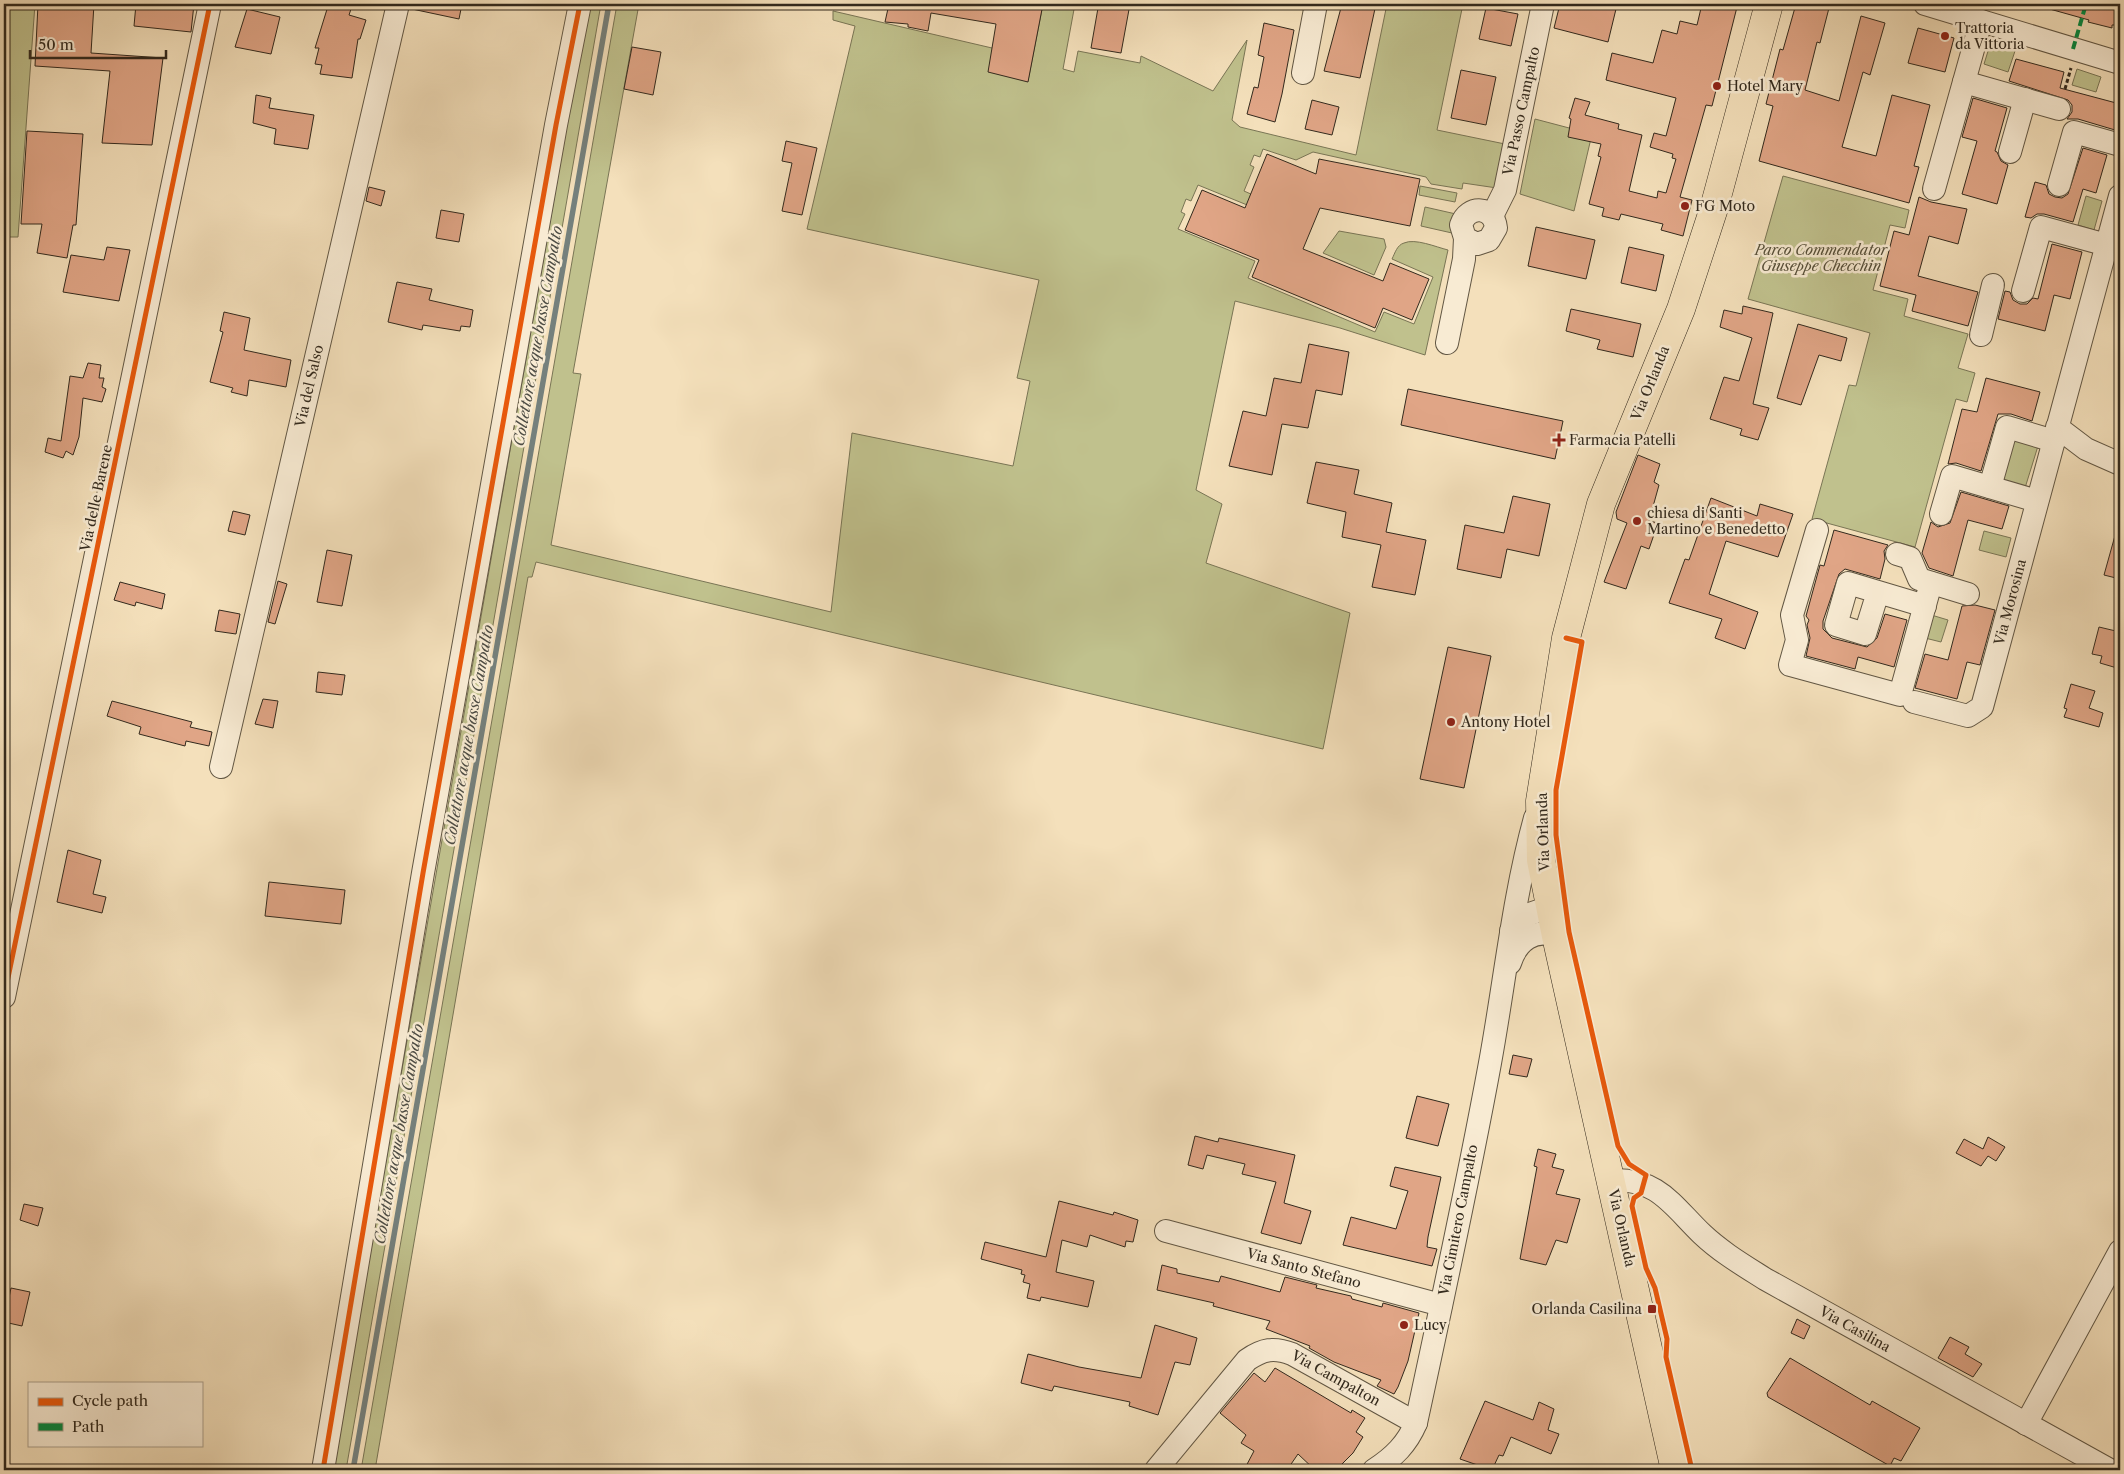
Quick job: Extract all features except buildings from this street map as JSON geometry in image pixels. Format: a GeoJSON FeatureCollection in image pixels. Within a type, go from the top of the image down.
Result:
{"type":"FeatureCollection","features":[{"type":"Feature","properties":{"kind":"main road","name":"Via Orlanda"},"geometry":{"type":"LineString","coordinates":[[1675,1470],[1550,908],[1542,860],[1540,801],[1566,638],[1592,533],[1601,504],[1681,309],[1714,208],[1769,4]]}},
{"type":"Feature","properties":{"kind":"street","name":"Via delle Barene"},"geometry":{"type":"LineString","coordinates":[[4,997],[210,4]]}},
{"type":"Feature","properties":{"kind":"street","name":"Via del Salso"},"geometry":{"type":"LineString","coordinates":[[221,767],[398,4]]}},
{"type":"Feature","properties":{"kind":"street"},"geometry":{"type":"LineString","coordinates":[[323,1470],[423,873],[556,125],[580,4]]}},
{"type":"Feature","properties":{"kind":"street"},"geometry":{"type":"LineString","coordinates":[[1303,73],[1316,4]]}},
{"type":"Feature","properties":{"kind":"street","name":"Via Passo Campalto"},"geometry":{"type":"LineString","coordinates":[[1447,343],[1464,259],[1465,238],[1477,244],[1489,240],[1496,228],[1492,216],[1505,190],[1543,4]]}},
{"type":"Feature","properties":{"kind":"street"},"geometry":{"type":"LineString","coordinates":[[1925,4],[2120,63]]}},
{"type":"Feature","properties":{"kind":"street"},"geometry":{"type":"LineString","coordinates":[[1934,189],[1981,21]]}},
{"type":"Feature","properties":{"kind":"street"},"geometry":{"type":"LineString","coordinates":[[1964,82],[2025,99],[2062,99]]}},
{"type":"Feature","properties":{"kind":"street"},"geometry":{"type":"LineString","coordinates":[[2010,152],[2025,99]]}},
{"type":"Feature","properties":{"kind":"street"},"geometry":{"type":"LineString","coordinates":[[2059,186],[2074,132],[2120,145]]}},
{"type":"Feature","properties":{"kind":"street","name":"Via Morosina"},"geometry":{"type":"LineString","coordinates":[[1914,702],[1968,716],[1982,706],[2120,196]]}},
{"type":"Feature","properties":{"kind":"street"},"geometry":{"type":"LineString","coordinates":[[2023,291],[2041,227],[2107,245]]}},
{"type":"Feature","properties":{"kind":"street"},"geometry":{"type":"LineString","coordinates":[[1981,335],[1993,284]]}},
{"type":"Feature","properties":{"kind":"street"},"geometry":{"type":"LineString","coordinates":[[1990,487],[2007,427],[2055,434],[2120,464]]}},
{"type":"Feature","properties":{"kind":"street"},"geometry":{"type":"LineString","coordinates":[[1941,514],[1952,476],[2037,501]]}},
{"type":"Feature","properties":{"kind":"street"},"geometry":{"type":"LineString","coordinates":[[1817,530],[1792,615],[1797,640],[1790,665],[1900,695],[1931,583]]}},
{"type":"Feature","properties":{"kind":"street"},"geometry":{"type":"LineString","coordinates":[[1897,554],[1910,558],[1919,579],[1968,594]]}},
{"type":"Feature","properties":{"kind":"street"},"geometry":{"type":"LineString","coordinates":[[1878,592],[1925,606]]}},
{"type":"Feature","properties":{"kind":"street","name":"Via Cimitero Campalto"},"geometry":{"type":"LineString","coordinates":[[1374,1470],[1400,1450],[1410,1437],[1416,1422],[1441,1305],[1504,983],[1511,931],[1525,855],[1540,801]]}},
{"type":"Feature","properties":{"kind":"street"},"geometry":{"type":"LineString","coordinates":[[1511,931],[1524,916],[1550,908]]}},
{"type":"Feature","properties":{"kind":"street","name":"Via Cimitero Campalto"},"geometry":{"type":"LineString","coordinates":[[1504,983],[1512,957],[1522,941],[1533,934],[1545,932],[1556,936]]}},
{"type":"Feature","properties":{"kind":"street","name":"Via Casilina"},"geometry":{"type":"LineString","coordinates":[[1611,1180],[1638,1181],[1652,1187],[1678,1206],[1702,1234],[1742,1265],[2110,1470]]}},
{"type":"Feature","properties":{"kind":"street","name":"Via Santo Stefano"},"geometry":{"type":"LineString","coordinates":[[1166,1231],[1441,1305]]}},
{"type":"Feature","properties":{"kind":"street"},"geometry":{"type":"LineString","coordinates":[[2026,1424],[2120,1251]]}},
{"type":"Feature","properties":{"kind":"street","name":"Via Campalton"},"geometry":{"type":"LineString","coordinates":[[1156,1470],[1247,1360],[1258,1352],[1269,1349],[1292,1354],[1416,1422]]}},
{"type":"Feature","properties":{"kind":"path"},"geometry":{"type":"LineString","coordinates":[[2062,99],[2072,63]]}},
{"type":"Feature","properties":{"kind":"green space"},"geometry":{"type":"Polygon","coordinates":[[[4,4],[35,4],[18,237],[4,237],[4,4]]]}},
{"type":"Feature","properties":{"kind":"green space"},"geometry":{"type":"Polygon","coordinates":[[[588,4],[601,4],[346,1470],[332,1470],[588,4]]]}},
{"type":"Feature","properties":{"kind":"green space"},"geometry":{"type":"Polygon","coordinates":[[[617,4],[639,4],[573,373],[581,374],[551,545],[831,612],[852,433],[1013,466],[1030,381],[1017,378],[1039,280],[807,229],[855,26],[833,20],[833,11],[992,48],[1028,81],[1043,4],[1075,4],[1063,69],[1074,72],[1078,51],[1140,63],[1141,56],[1213,91],[1247,40],[1232,120],[1240,127],[1356,155],[1387,4],[1463,4],[1437,130],[1505,144],[1497,188],[1463,183],[1462,189],[1431,184],[1426,177],[1313,152],[1296,160],[1263,149],[1260,157],[1254,155],[1250,165],[1254,167],[1244,191],[1278,206],[1257,209],[1198,185],[1191,201],[1186,199],[1181,212],[1185,214],[1178,229],[1255,261],[1248,278],[1375,332],[1384,312],[1414,324],[1433,277],[1392,259],[1398,247],[1404,243],[1414,242],[1448,250],[1425,355],[1340,328],[1235,301],[1196,490],[1222,504],[1206,563],[1350,613],[1323,749],[536,562],[532,577],[528,577],[375,1470],[361,1470],[617,4]]]}},
{"type":"Feature","properties":{"kind":"green space"},"geometry":{"type":"Polygon","coordinates":[[[1995,45],[2015,51],[2008,72],[1984,64],[1989,48],[1994,49],[1995,45]]]}},
{"type":"Feature","properties":{"kind":"green space"},"geometry":{"type":"Polygon","coordinates":[[[2077,69],[2101,77],[2096,92],[2072,85],[2077,69]]]}},
{"type":"Feature","properties":{"kind":"green space"},"geometry":{"type":"Polygon","coordinates":[[[1535,119],[1592,134],[1574,211],[1520,194],[1535,119]]]}},
{"type":"Feature","properties":{"kind":"green space","name":"Parco Commendator Giuseppe Checchin"},"geometry":{"type":"Polygon","coordinates":[[[1783,176],[1909,210],[1905,228],[1890,225],[1873,290],[1908,299],[1904,316],[1968,334],[1958,368],[1975,373],[1967,402],[1956,399],[1915,547],[1812,519],[1849,385],[1856,386],[1870,333],[1748,299],[1783,176]]]}},
{"type":"Feature","properties":{"kind":"green space"},"geometry":{"type":"Polygon","coordinates":[[[1420,186],[1457,193],[1455,202],[1419,195],[1420,186]]]}},
{"type":"Feature","properties":{"kind":"green space"},"geometry":{"type":"Polygon","coordinates":[[[2086,196],[2102,201],[2094,230],[2078,225],[2086,196]]]}},
{"type":"Feature","properties":{"kind":"green space"},"geometry":{"type":"Polygon","coordinates":[[[1425,207],[1456,214],[1452,233],[1421,226],[1425,207]]]}},
{"type":"Feature","properties":{"kind":"green space"},"geometry":{"type":"Polygon","coordinates":[[[1339,231],[1384,239],[1386,247],[1374,275],[1323,253],[1339,231]]]}},
{"type":"Feature","properties":{"kind":"green space"},"geometry":{"type":"Polygon","coordinates":[[[2014,439],[2038,446],[2025,488],[2002,481],[2014,439]]]}},
{"type":"Feature","properties":{"kind":"green space"},"geometry":{"type":"Polygon","coordinates":[[[1984,531],[2011,538],[2006,557],[1979,550],[1984,531]]]}},
{"type":"Feature","properties":{"kind":"green space"},"geometry":{"type":"Polygon","coordinates":[[[1928,614],[1948,620],[1941,642],[1921,637],[1928,614]]]}},
{"type":"Feature","properties":{"kind":"waterway","name":"Collettore acque basse Campalto"},"geometry":{"type":"LineString","coordinates":[[353,1470],[609,4]]}},
{"type":"Feature","properties":{"kind":"marked path"},"geometry":{"type":"LineString","coordinates":[[2073,49],[2086,4]]}},
{"type":"Feature","properties":{"kind":"cycle path"},"geometry":{"type":"LineString","coordinates":[[4,997],[210,4]]}},
{"type":"Feature","properties":{"kind":"cycle path"},"geometry":{"type":"LineString","coordinates":[[323,1470],[423,873],[556,125],[580,4]]}},
{"type":"Feature","properties":{"kind":"cycle path"},"geometry":{"type":"LineString","coordinates":[[1566,638],[1582,642],[1556,790],[1556,835],[1569,932],[1618,1146],[1629,1164],[1646,1175],[1641,1193],[1634,1198],[1632,1206],[1646,1268],[1655,1288],[1667,1339],[1666,1357],[1692,1470]]}},
{"type":"Feature","properties":{"kind":"place","name":"Trattoria da Vittoria"},"geometry":{"type":"Point","coordinates":[1945,36]}},
{"type":"Feature","properties":{"kind":"place","name":"Hotel Mary"},"geometry":{"type":"Point","coordinates":[1717,86]}},
{"type":"Feature","properties":{"kind":"place","name":"FG Moto"},"geometry":{"type":"Point","coordinates":[1685,206]}},
{"type":"Feature","properties":{"kind":"place","name":"Farmacia Patelli"},"geometry":{"type":"Point","coordinates":[1559,440]}},
{"type":"Feature","properties":{"kind":"place","name":"chiesa di Santi Martino e Benedetto"},"geometry":{"type":"Point","coordinates":[1637,521]}},
{"type":"Feature","properties":{"kind":"place","name":"Antony Hotel"},"geometry":{"type":"Point","coordinates":[1451,722]}},
{"type":"Feature","properties":{"kind":"place","name":"Orlanda Casilina"},"geometry":{"type":"Point","coordinates":[1652,1309]}},
{"type":"Feature","properties":{"kind":"place","name":"Lucy"},"geometry":{"type":"Point","coordinates":[1404,1325]}}]}
